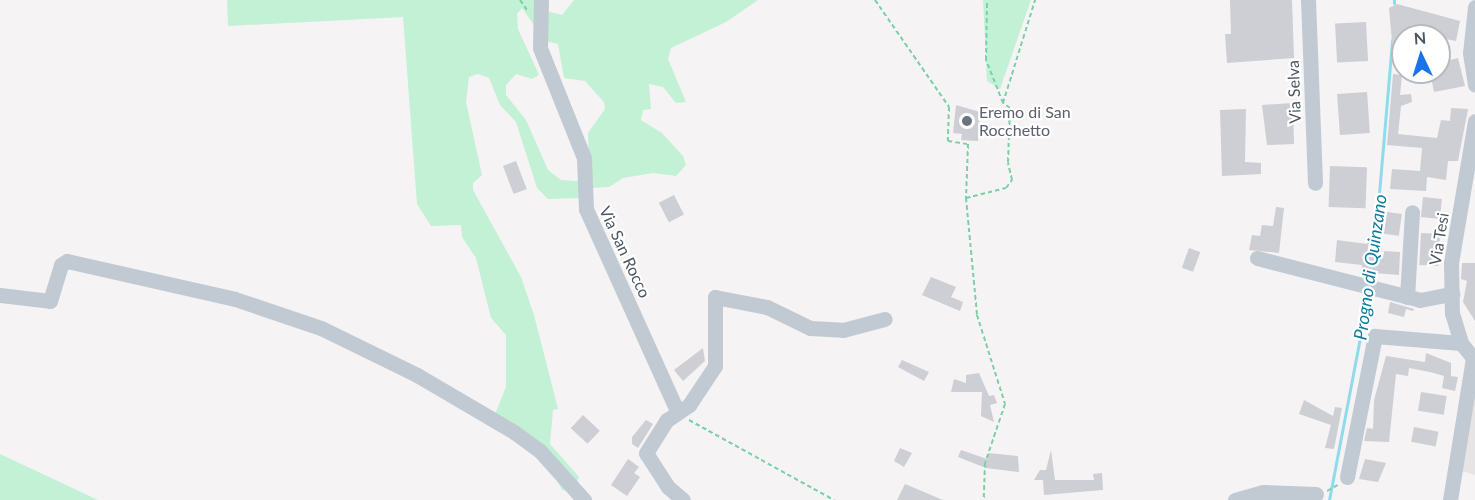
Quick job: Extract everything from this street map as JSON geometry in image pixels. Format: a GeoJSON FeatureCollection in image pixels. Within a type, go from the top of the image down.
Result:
{"type":"FeatureCollection","features":[{"type":"Feature","properties":{"kind":"street","name":"Via San Rocco"},"geometry":{"type":"LineString","coordinates":[[541,0],[540,48],[584,158],[586,209],[677,411]]}},
{"type":"Feature","properties":{"kind":"street","name":"Via Selva"},"geometry":{"type":"LineString","coordinates":[[1308,0],[1315,183]]}},
{"type":"Feature","properties":{"kind":"street"},"geometry":{"type":"LineString","coordinates":[[1475,7],[1470,53],[1475,85]]}},
{"type":"Feature","properties":{"kind":"street","name":"Via Tesi"},"geometry":{"type":"LineString","coordinates":[[1474,359],[1461,343],[1452,294],[1451,263],[1475,121]]}},
{"type":"Feature","properties":{"kind":"street"},"geometry":{"type":"LineString","coordinates":[[1407,297],[1412,212]]}},
{"type":"Feature","properties":{"kind":"street"},"geometry":{"type":"LineString","coordinates":[[1257,258],[1355,286],[1420,300],[1452,294]]}},
{"type":"Feature","properties":{"kind":"street"},"geometry":{"type":"LineString","coordinates":[[3,296],[50,301],[61,265],[67,261],[235,299],[321,328],[417,375],[514,432],[540,452],[584,500]]}},
{"type":"Feature","properties":{"kind":"street"},"geometry":{"type":"LineString","coordinates":[[683,500],[668,487],[646,453],[677,411],[689,405],[715,366],[715,297],[759,304],[810,328],[843,330],[885,319]]}},
{"type":"Feature","properties":{"kind":"street"},"geometry":{"type":"LineString","coordinates":[[1347,477],[1375,336],[1461,343]]}},
{"type":"Feature","properties":{"kind":"street"},"geometry":{"type":"LineString","coordinates":[[1449,500],[1474,359]]}},
{"type":"Feature","properties":{"kind":"street"},"geometry":{"type":"LineString","coordinates":[[1235,500],[1263,492],[1316,494]]}},
{"type":"Feature","properties":{"kind":"path"},"geometry":{"type":"LineString","coordinates":[[874,0],[949,107],[948,141],[968,144],[966,198],[977,315],[1005,404],[985,463],[984,500]]}},
{"type":"Feature","properties":{"kind":"path"},"geometry":{"type":"LineString","coordinates":[[966,198],[1011,184],[1010,108],[1004,103],[986,60],[987,0]]}},
{"type":"Feature","properties":{"kind":"path"},"geometry":{"type":"LineString","coordinates":[[1004,103],[1035,0]]}},
{"type":"Feature","properties":{"kind":"path"},"geometry":{"type":"LineString","coordinates":[[677,411],[834,500]]}},
{"type":"Feature","properties":{"kind":"path"},"geometry":{"type":"LineString","coordinates":[[1316,494],[1347,477]]}},
{"type":"Feature","properties":{"kind":"shaded area"},"geometry":{"type":"Polygon","coordinates":[[[1475,374],[1475,475],[1459,470],[1475,374]]]}},
{"type":"Feature","properties":{"kind":"green space"},"geometry":{"type":"Polygon","coordinates":[[[227,0],[535,0],[543,10],[562,15],[574,0],[758,0],[726,22],[671,48],[668,59],[686,102],[676,103],[663,87],[649,84],[651,109],[643,110],[641,120],[662,133],[683,156],[686,165],[676,176],[653,173],[623,178],[609,187],[591,188],[579,198],[548,199],[537,188],[516,122],[500,105],[489,78],[478,74],[469,77],[466,102],[482,175],[473,183],[473,190],[521,277],[534,315],[558,409],[553,410],[550,444],[579,477],[573,491],[562,490],[549,465],[493,419],[506,387],[506,335],[491,318],[476,258],[462,237],[461,225],[431,226],[417,204],[403,17],[228,26],[227,0]],[[522,8],[517,14],[518,29],[539,75],[532,79],[516,74],[506,85],[506,95],[526,120],[548,170],[561,180],[577,181],[589,167],[588,133],[605,109],[604,102],[585,81],[564,78],[558,44],[545,41],[522,8]]]}},
{"type":"Feature","properties":{"kind":"green space"},"geometry":{"type":"Polygon","coordinates":[[[983,0],[1031,0],[1000,89],[987,81],[983,0]]]}},
{"type":"Feature","properties":{"kind":"green space"},"geometry":{"type":"Polygon","coordinates":[[[0,454],[98,500],[0,500],[0,454]]]}},
{"type":"Feature","properties":{"kind":"building"},"geometry":{"type":"Polygon","coordinates":[[[1230,0],[1292,0],[1294,58],[1227,63],[1225,34],[1231,34],[1230,0]]]}},
{"type":"Feature","properties":{"kind":"building"},"geometry":{"type":"Polygon","coordinates":[[[1397,4],[1460,21],[1456,41],[1451,40],[1451,24],[1391,24],[1391,30],[1389,8],[1397,4]]]}},
{"type":"Feature","properties":{"kind":"building"},"geometry":{"type":"Polygon","coordinates":[[[1366,22],[1368,61],[1337,63],[1335,24],[1366,22]]]}},
{"type":"Feature","properties":{"kind":"building"},"geometry":{"type":"Polygon","coordinates":[[[1458,58],[1465,86],[1434,92],[1432,84],[1451,84],[1451,60],[1458,58]]]}},
{"type":"Feature","properties":{"kind":"building"},"geometry":{"type":"Polygon","coordinates":[[[1392,84],[1401,84],[1400,95],[1411,94],[1412,102],[1401,106],[1398,134],[1437,138],[1441,120],[1450,121],[1451,108],[1468,109],[1458,161],[1448,161],[1446,180],[1427,177],[1426,191],[1390,189],[1392,169],[1420,171],[1422,148],[1387,145],[1392,84]]]}},
{"type":"Feature","properties":{"kind":"building"},"geometry":{"type":"Polygon","coordinates":[[[1367,92],[1370,133],[1340,135],[1337,94],[1367,92]]]}},
{"type":"Feature","properties":{"kind":"building"},"geometry":{"type":"Polygon","coordinates":[[[1293,103],[1294,144],[1267,145],[1262,105],[1293,103]]]}},
{"type":"Feature","properties":{"kind":"building","name":"Eremo di San Rocchetto"},"geometry":{"type":"Polygon","coordinates":[[[956,105],[980,112],[978,141],[961,140],[962,134],[953,133],[956,105]]]}},
{"type":"Feature","properties":{"kind":"building"},"geometry":{"type":"Polygon","coordinates":[[[1246,109],[1245,162],[1261,163],[1261,174],[1222,176],[1220,110],[1246,109]]]}},
{"type":"Feature","properties":{"kind":"building"},"geometry":{"type":"Polygon","coordinates":[[[516,161],[527,189],[514,194],[503,166],[516,161]]]}},
{"type":"Feature","properties":{"kind":"building"},"geometry":{"type":"Polygon","coordinates":[[[1330,166],[1367,167],[1366,208],[1329,207],[1330,166]]]}},
{"type":"Feature","properties":{"kind":"building"},"geometry":{"type":"Polygon","coordinates":[[[674,195],[684,215],[669,222],[659,203],[674,195]]]}},
{"type":"Feature","properties":{"kind":"building"},"geometry":{"type":"Polygon","coordinates":[[[1423,197],[1442,199],[1440,219],[1421,217],[1423,197]]]}},
{"type":"Feature","properties":{"kind":"building"},"geometry":{"type":"Polygon","coordinates":[[[1276,207],[1284,208],[1279,253],[1249,250],[1252,235],[1260,236],[1262,225],[1273,226],[1276,207]]]}},
{"type":"Feature","properties":{"kind":"building"},"geometry":{"type":"Polygon","coordinates":[[[1387,212],[1402,214],[1399,236],[1384,234],[1387,212]]]}},
{"type":"Feature","properties":{"kind":"building"},"geometry":{"type":"Polygon","coordinates":[[[1421,233],[1440,234],[1438,266],[1419,265],[1421,233]]]}},
{"type":"Feature","properties":{"kind":"building"},"geometry":{"type":"Polygon","coordinates":[[[1368,238],[1382,239],[1382,251],[1400,252],[1399,275],[1361,272],[1362,265],[1335,262],[1337,240],[1367,244],[1368,238]]]}},
{"type":"Feature","properties":{"kind":"building"},"geometry":{"type":"Polygon","coordinates":[[[1189,248],[1200,252],[1193,272],[1182,268],[1189,248]]]}},
{"type":"Feature","properties":{"kind":"building"},"geometry":{"type":"Polygon","coordinates":[[[1462,263],[1475,263],[1475,321],[1463,302],[1467,281],[1461,279],[1462,263]]]}},
{"type":"Feature","properties":{"kind":"building"},"geometry":{"type":"Polygon","coordinates":[[[931,277],[956,287],[951,297],[963,302],[960,311],[922,295],[931,277]]]}},
{"type":"Feature","properties":{"kind":"building"},"geometry":{"type":"Polygon","coordinates":[[[1390,302],[1414,309],[1413,311],[1406,309],[1404,317],[1388,313],[1390,302]]]}},
{"type":"Feature","properties":{"kind":"building"},"geometry":{"type":"Polygon","coordinates":[[[703,348],[705,361],[683,381],[674,370],[703,348]]]}},
{"type":"Feature","properties":{"kind":"building"},"geometry":{"type":"Polygon","coordinates":[[[1426,353],[1451,363],[1451,376],[1458,377],[1455,391],[1442,388],[1444,376],[1409,368],[1408,376],[1396,374],[1389,442],[1364,441],[1367,428],[1373,429],[1374,400],[1386,356],[1425,362],[1426,353]]]}},
{"type":"Feature","properties":{"kind":"building"},"geometry":{"type":"Polygon","coordinates":[[[902,360],[929,372],[924,381],[898,367],[902,360]]]}},
{"type":"Feature","properties":{"kind":"building"},"geometry":{"type":"Polygon","coordinates":[[[979,373],[989,396],[994,395],[997,403],[990,405],[994,422],[981,416],[982,392],[951,392],[954,379],[966,383],[966,375],[979,373]]]}},
{"type":"Feature","properties":{"kind":"building"},"geometry":{"type":"Polygon","coordinates":[[[1421,392],[1447,396],[1444,415],[1418,411],[1421,392]]]}},
{"type":"Feature","properties":{"kind":"building"},"geometry":{"type":"Polygon","coordinates":[[[1304,400],[1333,416],[1335,407],[1342,408],[1334,449],[1325,448],[1331,425],[1299,414],[1304,400]]]}},
{"type":"Feature","properties":{"kind":"building"},"geometry":{"type":"Polygon","coordinates":[[[583,415],[600,431],[588,444],[571,428],[583,415]]]}},
{"type":"Feature","properties":{"kind":"building"},"geometry":{"type":"Polygon","coordinates":[[[646,420],[653,424],[638,448],[632,444],[632,437],[646,420]]]}},
{"type":"Feature","properties":{"kind":"building"},"geometry":{"type":"Polygon","coordinates":[[[1414,427],[1439,432],[1436,446],[1411,442],[1414,427]]]}},
{"type":"Feature","properties":{"kind":"building"},"geometry":{"type":"Polygon","coordinates":[[[900,448],[912,453],[904,467],[894,461],[900,448]]]}},
{"type":"Feature","properties":{"kind":"building"},"geometry":{"type":"Polygon","coordinates":[[[961,450],[987,459],[988,453],[1018,456],[1019,472],[986,468],[958,457],[961,450]]]}},
{"type":"Feature","properties":{"kind":"building"},"geometry":{"type":"Polygon","coordinates":[[[1051,450],[1055,480],[1094,480],[1093,474],[1102,473],[1103,490],[1044,495],[1043,480],[1034,480],[1040,470],[1046,470],[1051,450]]]}},
{"type":"Feature","properties":{"kind":"building"},"geometry":{"type":"Polygon","coordinates":[[[628,459],[639,467],[634,473],[640,477],[627,496],[611,485],[628,459]]]}},
{"type":"Feature","properties":{"kind":"building"},"geometry":{"type":"Polygon","coordinates":[[[1365,459],[1386,463],[1378,482],[1359,479],[1365,459]]]}},
{"type":"Feature","properties":{"kind":"building"},"geometry":{"type":"Polygon","coordinates":[[[905,484],[943,500],[897,500],[905,484]]]}},
{"type":"Feature","properties":{"kind":"waterway","name":"Progno di Quinzano"},"geometry":{"type":"LineString","coordinates":[[1375,240],[1391,52]]}},
{"type":"Feature","properties":{"kind":"waterway","name":"Progno di Quinzano"},"geometry":{"type":"LineString","coordinates":[[1329,500],[1369,291]]}},
{"type":"Feature","properties":{"kind":"place","name":"Eremo di San Rocchetto"},"geometry":{"type":"Point","coordinates":[967,121]}}]}
